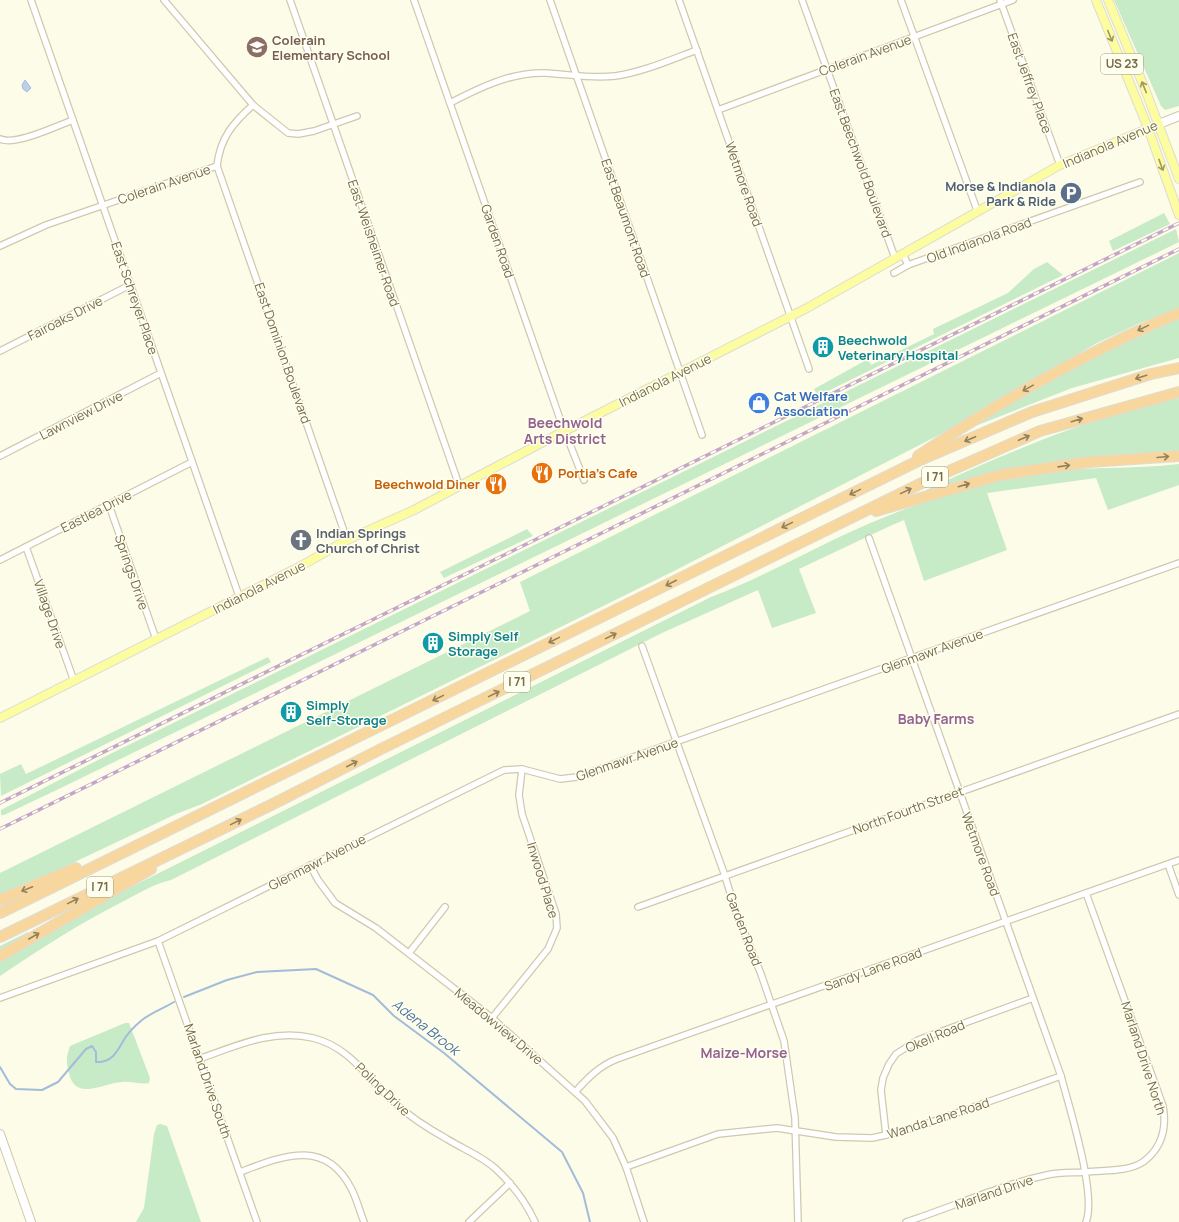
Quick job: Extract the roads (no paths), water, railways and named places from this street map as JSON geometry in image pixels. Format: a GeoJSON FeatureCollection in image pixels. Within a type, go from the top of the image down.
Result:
{"type":"FeatureCollection","features":[{"type":"Feature","properties":{"kind":"highway"},"geometry":{"type":"LineString","coordinates":[[888,476],[960,428],[1020,392],[1074,362],[1148,325],[1179,313]]}},
{"type":"Feature","properties":{"kind":"highway","name":"I 71"},"geometry":{"type":"LineString","coordinates":[[0,913],[888,476],[1032,412],[1151,374],[1179,368]]}},
{"type":"Feature","properties":{"kind":"highway","name":"I 71"},"geometry":{"type":"LineString","coordinates":[[0,937],[922,484],[1040,431],[1179,392]]}},
{"type":"Feature","properties":{"kind":"highway"},"geometry":{"type":"LineString","coordinates":[[833,527],[894,506],[1000,475],[1089,462],[1179,456]]}},
{"type":"Feature","properties":{"kind":"highway"},"geometry":{"type":"LineString","coordinates":[[0,900],[167,831]]}},
{"type":"Feature","properties":{"kind":"highway"},"geometry":{"type":"LineString","coordinates":[[0,956],[201,839]]}},
{"type":"Feature","properties":{"kind":"main road","name":"US 23"},"geometry":{"type":"LineString","coordinates":[[1096,0],[1148,128]]}},
{"type":"Feature","properties":{"kind":"main road","name":"US 23"},"geometry":{"type":"LineString","coordinates":[[1108,0],[1159,124]]}},
{"type":"Feature","properties":{"kind":"main road","name":"Indianola Avenue"},"geometry":{"type":"LineString","coordinates":[[0,718],[299,567],[347,540],[414,510],[459,485],[790,316],[899,256],[977,210],[1060,165],[1179,116]]}},
{"type":"Feature","properties":{"kind":"main road"},"geometry":{"type":"LineString","coordinates":[[1159,124],[1179,179]]}},
{"type":"Feature","properties":{"kind":"main road"},"geometry":{"type":"LineString","coordinates":[[1148,128],[1179,215]]}},
{"type":"Feature","properties":{"kind":"main road"},"geometry":{"type":"LineString","coordinates":[[0,1134],[31,1222]]}},
{"type":"Feature","properties":{"kind":"street","name":"East Schreyer Place"},"geometry":{"type":"LineString","coordinates":[[31,0],[239,596]]}},
{"type":"Feature","properties":{"kind":"street"},"geometry":{"type":"LineString","coordinates":[[164,0],[253,105],[283,130],[292,134],[314,131],[357,116]]}},
{"type":"Feature","properties":{"kind":"street","name":"East Weisheimer Road"},"geometry":{"type":"LineString","coordinates":[[290,0],[459,485]]}},
{"type":"Feature","properties":{"kind":"street","name":"Garden Road"},"geometry":{"type":"LineString","coordinates":[[414,0],[565,431],[584,480]]}},
{"type":"Feature","properties":{"kind":"street","name":"East Beaumont Road"},"geometry":{"type":"LineString","coordinates":[[550,0],[702,436]]}},
{"type":"Feature","properties":{"kind":"street","name":"Wetmore Road"},"geometry":{"type":"LineString","coordinates":[[679,0],[809,369]]}},
{"type":"Feature","properties":{"kind":"street","name":"East Beechwold Boulevard"},"geometry":{"type":"LineString","coordinates":[[802,0],[899,256]]}},
{"type":"Feature","properties":{"kind":"street"},"geometry":{"type":"LineString","coordinates":[[901,0],[977,210]]}},
{"type":"Feature","properties":{"kind":"street","name":"Colerain Avenue"},"geometry":{"type":"LineString","coordinates":[[718,110],[914,37],[1001,2],[1013,0]]}},
{"type":"Feature","properties":{"kind":"street","name":"East Jeffrey Place"},"geometry":{"type":"LineString","coordinates":[[1001,2],[1060,165]]}},
{"type":"Feature","properties":{"kind":"street"},"geometry":{"type":"LineString","coordinates":[[450,103],[508,77],[543,73],[576,76],[615,76],[654,66],[697,50]]}},
{"type":"Feature","properties":{"kind":"street","name":"Colerain Avenue"},"geometry":{"type":"LineString","coordinates":[[0,246],[46,225],[217,166],[219,151],[233,124],[253,105]]}},
{"type":"Feature","properties":{"kind":"street"},"geometry":{"type":"LineString","coordinates":[[0,139],[18,140],[73,120]]}},
{"type":"Feature","properties":{"kind":"street","name":"East Dominion Boulevard"},"geometry":{"type":"LineString","coordinates":[[217,166],[347,540]]}},
{"type":"Feature","properties":{"kind":"street","name":"Old Indianola Road"},"geometry":{"type":"LineString","coordinates":[[894,273],[908,265],[1140,182]]}},
{"type":"Feature","properties":{"kind":"street"},"geometry":{"type":"LineString","coordinates":[[899,256],[908,265]]}},
{"type":"Feature","properties":{"kind":"street","name":"Fairoaks Drive"},"geometry":{"type":"LineString","coordinates":[[0,351],[130,285]]}},
{"type":"Feature","properties":{"kind":"street","name":"Lawnview Drive"},"geometry":{"type":"LineString","coordinates":[[0,456],[161,373]]}},
{"type":"Feature","properties":{"kind":"street","name":"Eastlea Drive"},"geometry":{"type":"LineString","coordinates":[[0,560],[192,462]]}},
{"type":"Feature","properties":{"kind":"street","name":"Springs Drive"},"geometry":{"type":"LineString","coordinates":[[109,505],[156,639]]}},
{"type":"Feature","properties":{"kind":"street","name":"Wetmore Road"},"geometry":{"type":"LineString","coordinates":[[868,538],[958,792],[978,839],[1005,922],[1061,1076],[1081,1149],[1088,1197],[1086,1222]]}},
{"type":"Feature","properties":{"kind":"street","name":"Village Drive"},"geometry":{"type":"LineString","coordinates":[[26,547],[74,680]]}},
{"type":"Feature","properties":{"kind":"street","name":"Glenmawr Avenue"},"geometry":{"type":"LineString","coordinates":[[0,998],[158,940],[504,770],[522,769],[560,779],[578,777],[1179,563]]}},
{"type":"Feature","properties":{"kind":"street","name":"Garden Road"},"geometry":{"type":"LineString","coordinates":[[642,646],[736,912],[772,1005],[784,1041],[795,1131],[798,1222]]}},
{"type":"Feature","properties":{"kind":"street","name":"North Fourth Street"},"geometry":{"type":"LineString","coordinates":[[638,907],[724,875],[1179,714]]}},
{"type":"Feature","properties":{"kind":"street","name":"Inwood Place"},"geometry":{"type":"LineString","coordinates":[[492,1018],[548,949],[557,928],[556,914],[522,814],[519,795],[522,769]]}},
{"type":"Feature","properties":{"kind":"street","name":"Sandy Lane Road"},"geometry":{"type":"LineString","coordinates":[[576,1091],[593,1073],[607,1063],[1179,860]]}},
{"type":"Feature","properties":{"kind":"street"},"geometry":{"type":"LineString","coordinates":[[1168,864],[1179,895]]}},
{"type":"Feature","properties":{"kind":"street","name":"Meadowview Drive"},"geometry":{"type":"LineString","coordinates":[[310,865],[318,880],[335,903],[376,928],[409,953],[492,1018],[576,1091],[613,1138],[626,1167],[644,1222]]}},
{"type":"Feature","properties":{"kind":"street","name":"Marland Drive North"},"geometry":{"type":"LineString","coordinates":[[1084,1172],[1126,1168],[1141,1163],[1154,1152],[1160,1144],[1164,1133],[1165,1119],[1163,1106],[1086,893]]}},
{"type":"Feature","properties":{"kind":"street"},"geometry":{"type":"LineString","coordinates":[[409,953],[445,907]]}},
{"type":"Feature","properties":{"kind":"street","name":"Marland Drive South"},"geometry":{"type":"LineString","coordinates":[[158,940],[257,1222]]}},
{"type":"Feature","properties":{"kind":"street","name":"Okell Road"},"geometry":{"type":"LineString","coordinates":[[886,1135],[881,1090],[883,1078],[889,1064],[896,1054],[918,1040],[1033,998]]}},
{"type":"Feature","properties":{"kind":"street","name":"Poling Drive"},"geometry":{"type":"LineString","coordinates":[[199,1059],[252,1041],[273,1036],[294,1034],[314,1038],[333,1045],[346,1052],[396,1104],[421,1124],[474,1153],[495,1168],[510,1183],[535,1222]]}},
{"type":"Feature","properties":{"kind":"street","name":"Wanda Lane Road"},"geometry":{"type":"LineString","coordinates":[[626,1167],[718,1134],[777,1128],[836,1137],[872,1138],[920,1126],[1061,1076]]}},
{"type":"Feature","properties":{"kind":"street"},"geometry":{"type":"LineString","coordinates":[[240,1172],[292,1155],[319,1157],[340,1171],[347,1181],[353,1191],[364,1222]]}},
{"type":"Feature","properties":{"kind":"street","name":"Marland Drive"},"geometry":{"type":"LineString","coordinates":[[906,1222],[1049,1174],[1084,1172]]}},
{"type":"Feature","properties":{"kind":"street"},"geometry":{"type":"LineString","coordinates":[[469,1222],[510,1183]]}},
{"type":"Feature","properties":{"kind":"water"},"geometry":{"type":"Polygon","coordinates":[[[25,80],[31,88],[27,92],[23,89],[22,85],[25,80]]]}},
{"type":"Feature","properties":{"kind":"waterway","name":"Adena Brook"},"geometry":{"type":"LineString","coordinates":[[184,997],[227,980],[257,972],[316,969],[373,995],[394,1016],[444,1053],[562,1152],[583,1193],[590,1222]]}},
{"type":"Feature","properties":{"kind":"waterway","name":"Adena Brook"},"geometry":{"type":"LineString","coordinates":[[0,1067],[10,1084],[16,1089],[42,1090],[58,1082],[86,1049],[92,1046],[96,1052],[96,1062],[102,1062],[111,1058],[117,1052],[128,1033],[140,1022],[149,1015],[174,1002]]}},
{"type":"Feature","properties":{"kind":"railway"},"geometry":{"type":"LineString","coordinates":[[0,803],[1179,223]]}},
{"type":"Feature","properties":{"kind":"railway"},"geometry":{"type":"LineString","coordinates":[[0,829],[1179,249]]}},
{"type":"Feature","properties":{"kind":"place","name":"Colerain Elementary School"},"geometry":{"type":"Point","coordinates":[257,47]}},
{"type":"Feature","properties":{"kind":"place","name":"Morse & Indianola Park & Ride"},"geometry":{"type":"Point","coordinates":[1071,193]}},
{"type":"Feature","properties":{"kind":"place","name":"Beechwold Veterinary Hospital"},"geometry":{"type":"Point","coordinates":[823,347]}},
{"type":"Feature","properties":{"kind":"place","name":"Cat Welfare Association"},"geometry":{"type":"Point","coordinates":[759,403]}},
{"type":"Feature","properties":{"kind":"place","name":"Portia's Cafe"},"geometry":{"type":"Point","coordinates":[542,473]}},
{"type":"Feature","properties":{"kind":"place","name":"Beechwold Diner"},"geometry":{"type":"Point","coordinates":[496,484]}},
{"type":"Feature","properties":{"kind":"place","name":"Indian Springs Church of Christ"},"geometry":{"type":"Point","coordinates":[301,540]}},
{"type":"Feature","properties":{"kind":"place","name":"Simply Self Storage"},"geometry":{"type":"Point","coordinates":[433,643]}},
{"type":"Feature","properties":{"kind":"place","name":"Simply Self-Storage"},"geometry":{"type":"Point","coordinates":[291,712]}},
{"type":"Feature","properties":{"kind":"district","name":"Beechwold Arts District"},"geometry":{"type":"Point","coordinates":[565,432]}},
{"type":"Feature","properties":{"kind":"district","name":"Baby Farms"},"geometry":{"type":"Point","coordinates":[936,719]}},
{"type":"Feature","properties":{"kind":"district","name":"Maize-Morse"},"geometry":{"type":"Point","coordinates":[744,1053]}}]}
